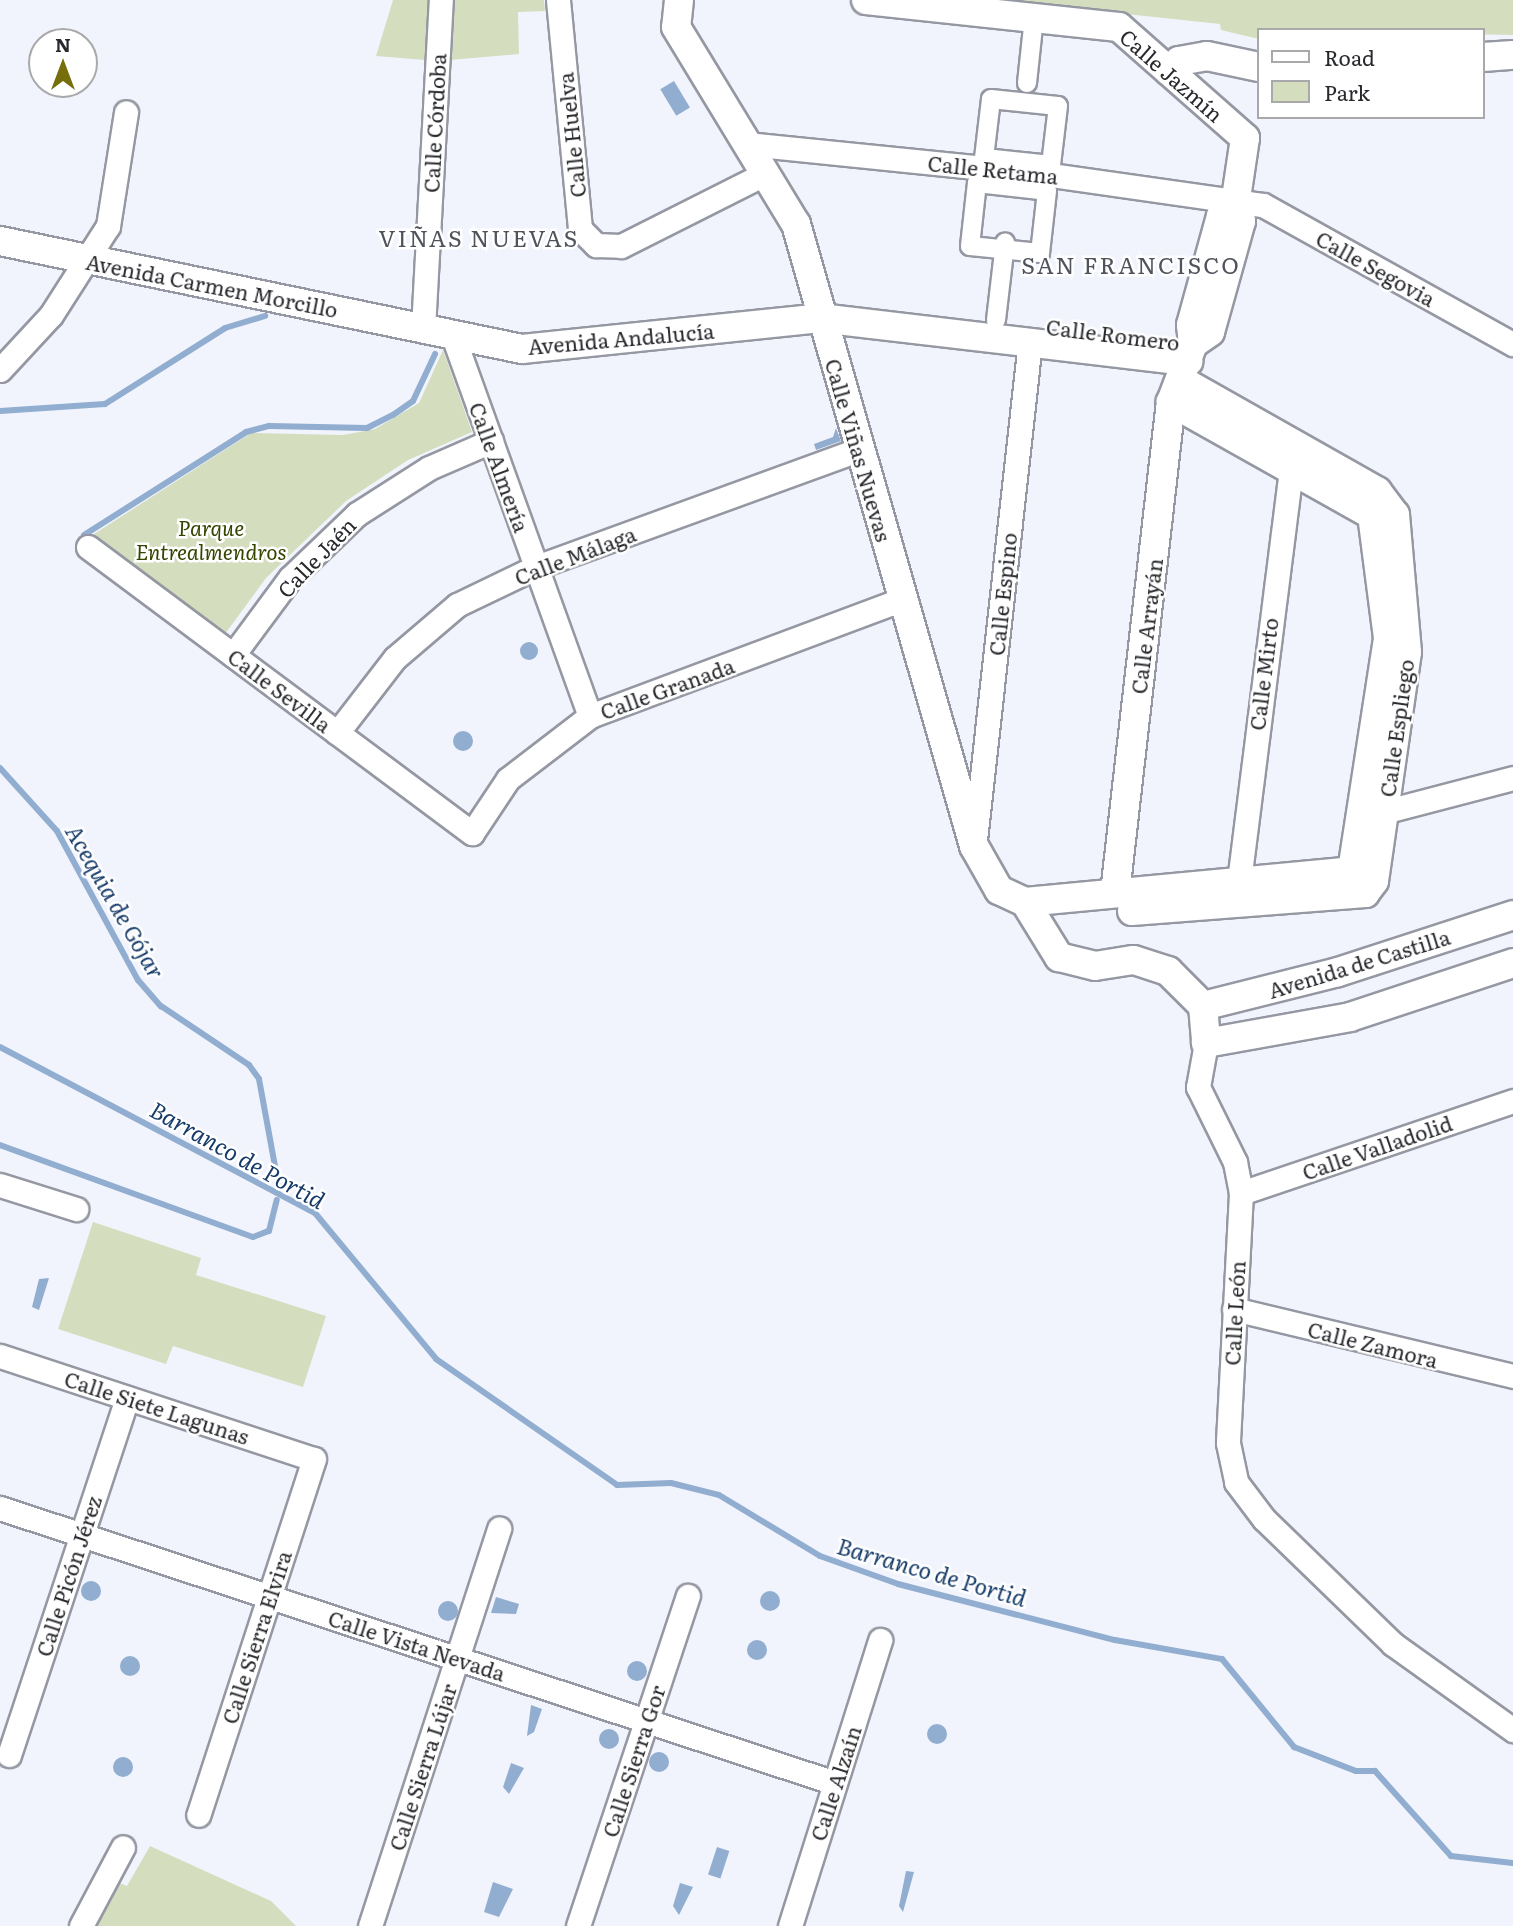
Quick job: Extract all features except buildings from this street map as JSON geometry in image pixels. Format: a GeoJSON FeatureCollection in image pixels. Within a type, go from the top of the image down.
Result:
{"type":"FeatureCollection","features":[{"type":"Feature","properties":{"kind":"street","name":"Calle Córdoba"},"geometry":{"type":"LineString","coordinates":[[423,329],[441,0]]}},
{"type":"Feature","properties":{"kind":"street","name":"Calle Huelva"},"geometry":{"type":"LineString","coordinates":[[558,0],[580,229],[596,245],[621,246],[766,173]]}},
{"type":"Feature","properties":{"kind":"street","name":"Calle Viñas Nuevas"},"geometry":{"type":"LineString","coordinates":[[678,0],[676,27],[796,224],[901,600],[974,846],[999,890],[1030,910]]}},
{"type":"Feature","properties":{"kind":"street","name":"Calle Jazmín"},"geometry":{"type":"LineString","coordinates":[[866,0],[948,4],[1034,18],[1119,27],[1245,138],[1236,198],[1241,222],[1210,332],[1183,372]]}},
{"type":"Feature","properties":{"kind":"street"},"geometry":{"type":"LineString","coordinates":[[1027,83],[1034,18]]}},
{"type":"Feature","properties":{"kind":"street"},"geometry":{"type":"LineString","coordinates":[[1485,57],[1513,55]]}},
{"type":"Feature","properties":{"kind":"street"},"geometry":{"type":"LineString","coordinates":[[1169,72],[1179,61],[1207,56],[1258,67]]}},
{"type":"Feature","properties":{"kind":"street"},"geometry":{"type":"LineString","coordinates":[[992,99],[1058,106],[1051,165],[984,158],[992,99]]}},
{"type":"Feature","properties":{"kind":"street"},"geometry":{"type":"LineString","coordinates":[[0,370],[90,261],[108,226],[126,112]]}},
{"type":"Feature","properties":{"kind":"street","name":"Calle Retama"},"geometry":{"type":"LineString","coordinates":[[748,144],[1236,198]]}},
{"type":"Feature","properties":{"kind":"street"},"geometry":{"type":"LineString","coordinates":[[977,183],[1047,191],[1040,253],[1004,246],[970,246],[977,183]]}},
{"type":"Feature","properties":{"kind":"street","name":"Calle Segovia"},"geometry":{"type":"LineString","coordinates":[[1236,198],[1263,205],[1513,344]]}},
{"type":"Feature","properties":{"kind":"street","name":"Avenida Carmen Morcillo"},"geometry":{"type":"LineString","coordinates":[[0,241],[423,329]]}},
{"type":"Feature","properties":{"kind":"street"},"geometry":{"type":"LineString","coordinates":[[996,320],[1004,246]]}},
{"type":"Feature","properties":{"kind":"street","name":"Avenida Andalucía"},"geometry":{"type":"LineString","coordinates":[[423,329],[522,349],[818,308]]}},
{"type":"Feature","properties":{"kind":"street","name":"Calle Romero"},"geometry":{"type":"LineString","coordinates":[[818,308],[996,320],[1183,372]]}},
{"type":"Feature","properties":{"kind":"street","name":"Calle Romero"},"geometry":{"type":"LineString","coordinates":[[818,308],[1030,342],[1183,372]]}},
{"type":"Feature","properties":{"kind":"street","name":"Calle Almería"},"geometry":{"type":"LineString","coordinates":[[453,336],[590,716]]}},
{"type":"Feature","properties":{"kind":"street","name":"Calle Espino"},"geometry":{"type":"LineString","coordinates":[[974,846],[1030,342]]}},
{"type":"Feature","properties":{"kind":"street","name":"Calle Espliego"},"geometry":{"type":"LineString","coordinates":[[1183,372],[1372,515],[1388,638],[1373,816],[1358,882],[1237,893]]}},
{"type":"Feature","properties":{"kind":"street","name":"Calle Arrayán"},"geometry":{"type":"LineString","coordinates":[[1114,903],[1183,372]]}},
{"type":"Feature","properties":{"kind":"street","name":"Calle Jaén"},"geometry":{"type":"LineString","coordinates":[[233,655],[290,578],[357,514],[429,468],[491,441]]}},
{"type":"Feature","properties":{"kind":"street","name":"Calle Málaga"},"geometry":{"type":"LineString","coordinates":[[337,733],[395,658],[457,605],[536,567],[860,449]]}},
{"type":"Feature","properties":{"kind":"street","name":"Calle Mirto"},"geometry":{"type":"LineString","coordinates":[[1237,893],[1292,455]]}},
{"type":"Feature","properties":{"kind":"street","name":"Calle Sevilla"},"geometry":{"type":"LineString","coordinates":[[88,547],[472,833]]}},
{"type":"Feature","properties":{"kind":"street","name":"Calle Granada"},"geometry":{"type":"LineString","coordinates":[[472,833],[508,779],[590,716],[901,600]]}},
{"type":"Feature","properties":{"kind":"street"},"geometry":{"type":"LineString","coordinates":[[1373,816],[1513,778]]}},
{"type":"Feature","properties":{"kind":"street"},"geometry":{"type":"LineString","coordinates":[[1203,1006],[1168,971],[1133,960],[1095,966],[1059,957],[1030,910],[1237,893]]}},
{"type":"Feature","properties":{"kind":"street","name":"Avenida de Castilla"},"geometry":{"type":"LineString","coordinates":[[1203,1006],[1338,972],[1513,915]]}},
{"type":"Feature","properties":{"kind":"street","name":"Avenida de Castilla"},"geometry":{"type":"LineString","coordinates":[[1206,1043],[1350,1017],[1513,963]]}},
{"type":"Feature","properties":{"kind":"street","name":"Calle León"},"geometry":{"type":"LineString","coordinates":[[1203,1006],[1206,1043],[1198,1087],[1235,1162],[1241,1193],[1228,1443],[1236,1482],[1264,1519],[1393,1644],[1513,1730]]}},
{"type":"Feature","properties":{"kind":"street","name":"Calle Valladolid"},"geometry":{"type":"LineString","coordinates":[[1241,1193],[1513,1101]]}},
{"type":"Feature","properties":{"kind":"street"},"geometry":{"type":"LineString","coordinates":[[0,1185],[76,1209]]}},
{"type":"Feature","properties":{"kind":"street","name":"Calle Zamora"},"geometry":{"type":"LineString","coordinates":[[1234,1308],[1513,1376]]}},
{"type":"Feature","properties":{"kind":"street","name":"Calle Siete Lagunas"},"geometry":{"type":"LineString","coordinates":[[0,1356],[314,1459]]}},
{"type":"Feature","properties":{"kind":"street","name":"Calle Picón Jérez"},"geometry":{"type":"LineString","coordinates":[[9,1755],[127,1398]]}},
{"type":"Feature","properties":{"kind":"street","name":"Calle Sierra Elvira"},"geometry":{"type":"LineString","coordinates":[[198,1815],[314,1459]]}},
{"type":"Feature","properties":{"kind":"street","name":"Calle Vista Nevada"},"geometry":{"type":"LineString","coordinates":[[0,1508],[835,1783]]}},
{"type":"Feature","properties":{"kind":"street","name":"Calle Sierra Lújar"},"geometry":{"type":"LineString","coordinates":[[370,1926],[499,1528]]}},
{"type":"Feature","properties":{"kind":"street","name":"Calle Sierra Gor"},"geometry":{"type":"LineString","coordinates":[[578,1926],[688,1596]]}},
{"type":"Feature","properties":{"kind":"street","name":"Calle Alzaín"},"geometry":{"type":"LineString","coordinates":[[790,1926],[880,1640]]}},
{"type":"Feature","properties":{"kind":"street"},"geometry":{"type":"LineString","coordinates":[[81,1926],[123,1847]]}},
{"type":"Feature","properties":{"kind":"green space"},"geometry":{"type":"Polygon","coordinates":[[[393,0],[428,0],[425,60],[376,56],[393,0]]]}},
{"type":"Feature","properties":{"kind":"green space"},"geometry":{"type":"Polygon","coordinates":[[[452,0],[544,0],[545,11],[518,12],[519,54],[450,60],[452,0]]]}},
{"type":"Feature","properties":{"kind":"green space"},"geometry":{"type":"Polygon","coordinates":[[[994,0],[1513,0],[1513,35],[1485,34],[1485,28],[1258,28],[1258,39],[1221,30],[1220,24],[994,0]]]}},
{"type":"Feature","properties":{"kind":"green space","name":"Parque Entrealmendros"},"geometry":{"type":"Polygon","coordinates":[[[443,350],[472,432],[408,460],[346,501],[266,578],[225,634],[91,536],[251,433],[343,435],[375,429],[419,403],[443,350]]]}},
{"type":"Feature","properties":{"kind":"green space"},"geometry":{"type":"Polygon","coordinates":[[[93,1222],[201,1258],[196,1275],[326,1316],[303,1387],[173,1346],[166,1364],[58,1329],[93,1222]]]}},
{"type":"Feature","properties":{"kind":"green space"},"geometry":{"type":"Polygon","coordinates":[[[150,1846],[271,1901],[296,1926],[94,1926],[117,1882],[127,1886],[150,1846]]]}},
{"type":"Feature","properties":{"kind":"water"},"geometry":{"type":"Polygon","coordinates":[[[674,81],[690,108],[676,116],[660,89],[674,81]]]}},
{"type":"Feature","properties":{"kind":"water"},"geometry":{"type":"Polygon","coordinates":[[[836,428],[841,441],[816,450],[814,444],[833,437],[836,428]]]}},
{"type":"Feature","properties":{"kind":"water"},"geometry":{"type":"Polygon","coordinates":[[[525,642],[533,642],[538,651],[536,658],[525,660],[520,655],[520,647],[525,642]]]}},
{"type":"Feature","properties":{"kind":"water"},"geometry":{"type":"Polygon","coordinates":[[[463,731],[470,734],[473,741],[470,748],[463,751],[456,748],[453,741],[456,734],[463,731]]]}},
{"type":"Feature","properties":{"kind":"water"},"geometry":{"type":"Polygon","coordinates":[[[49,1278],[39,1310],[32,1307],[39,1279],[49,1278]]]}},
{"type":"Feature","properties":{"kind":"water"},"geometry":{"type":"Polygon","coordinates":[[[87,1581],[95,1581],[101,1591],[95,1601],[87,1601],[81,1595],[81,1587],[87,1581]]]}},
{"type":"Feature","properties":{"kind":"water"},"geometry":{"type":"Polygon","coordinates":[[[770,1591],[777,1594],[780,1601],[777,1608],[770,1611],[763,1608],[760,1601],[763,1594],[770,1591]]]}},
{"type":"Feature","properties":{"kind":"water"},"geometry":{"type":"Polygon","coordinates":[[[496,1597],[519,1604],[516,1614],[491,1613],[496,1597]]]}},
{"type":"Feature","properties":{"kind":"water"},"geometry":{"type":"Polygon","coordinates":[[[448,1601],[455,1604],[458,1611],[455,1618],[448,1621],[441,1618],[438,1611],[441,1604],[448,1601]]]}},
{"type":"Feature","properties":{"kind":"water"},"geometry":{"type":"Polygon","coordinates":[[[757,1640],[764,1643],[767,1650],[764,1657],[757,1660],[750,1657],[747,1650],[750,1643],[757,1640]]]}},
{"type":"Feature","properties":{"kind":"water"},"geometry":{"type":"Polygon","coordinates":[[[130,1656],[137,1659],[140,1666],[137,1673],[130,1676],[123,1673],[120,1666],[123,1659],[130,1656]]]}},
{"type":"Feature","properties":{"kind":"water"},"geometry":{"type":"Polygon","coordinates":[[[637,1661],[644,1664],[647,1671],[644,1678],[637,1681],[630,1678],[627,1671],[630,1664],[637,1661]]]}},
{"type":"Feature","properties":{"kind":"water"},"geometry":{"type":"Polygon","coordinates":[[[531,1705],[542,1709],[534,1732],[527,1736],[531,1705]]]}},
{"type":"Feature","properties":{"kind":"water"},"geometry":{"type":"Polygon","coordinates":[[[937,1724],[944,1727],[947,1734],[944,1741],[937,1744],[930,1741],[927,1734],[930,1727],[937,1724]]]}},
{"type":"Feature","properties":{"kind":"water"},"geometry":{"type":"Polygon","coordinates":[[[609,1729],[616,1732],[619,1739],[616,1746],[609,1749],[602,1746],[599,1739],[602,1732],[609,1729]]]}},
{"type":"Feature","properties":{"kind":"water"},"geometry":{"type":"Polygon","coordinates":[[[655,1752],[663,1752],[669,1762],[663,1772],[655,1772],[649,1766],[649,1758],[655,1752]]]}},
{"type":"Feature","properties":{"kind":"water"},"geometry":{"type":"Polygon","coordinates":[[[123,1757],[130,1760],[133,1767],[130,1774],[123,1777],[116,1774],[113,1767],[116,1760],[123,1757]]]}},
{"type":"Feature","properties":{"kind":"water"},"geometry":{"type":"Polygon","coordinates":[[[511,1763],[524,1768],[509,1794],[503,1787],[511,1763]]]}},
{"type":"Feature","properties":{"kind":"water"},"geometry":{"type":"Polygon","coordinates":[[[717,1847],[729,1851],[720,1879],[708,1875],[717,1847]]]}},
{"type":"Feature","properties":{"kind":"water"},"geometry":{"type":"Polygon","coordinates":[[[906,1871],[914,1872],[903,1912],[899,1906],[906,1871]]]}},
{"type":"Feature","properties":{"kind":"water"},"geometry":{"type":"Polygon","coordinates":[[[493,1882],[513,1889],[499,1917],[484,1912],[493,1882]]]}},
{"type":"Feature","properties":{"kind":"water"},"geometry":{"type":"Polygon","coordinates":[[[680,1883],[693,1887],[679,1915],[673,1906],[680,1883]]]}},
{"type":"Feature","properties":{"kind":"waterway","name":"Acequia de Gójar"},"geometry":{"type":"LineString","coordinates":[[0,411],[105,404],[225,328],[265,316]]}},
{"type":"Feature","properties":{"kind":"waterway"},"geometry":{"type":"LineString","coordinates":[[84,535],[246,432],[269,426],[367,428],[393,415],[413,401],[435,354]]}},
{"type":"Feature","properties":{"kind":"waterway","name":"Acequia de Gójar"},"geometry":{"type":"LineString","coordinates":[[0,768],[57,831],[138,980],[161,1006],[249,1065],[259,1079],[278,1183]]}},
{"type":"Feature","properties":{"kind":"waterway","name":"Barranco de Portid"},"geometry":{"type":"LineString","coordinates":[[0,1047],[315,1213],[436,1359],[617,1485],[671,1483],[719,1495],[820,1556],[898,1584],[1115,1640],[1222,1659],[1294,1747],[1356,1771],[1375,1771],[1451,1856],[1513,1863]]}},
{"type":"Feature","properties":{"kind":"waterway","name":"Acequia de Gójar"},"geometry":{"type":"LineString","coordinates":[[0,1145],[253,1237],[269,1231],[277,1200]]}},
{"type":"Feature","properties":{"kind":"district","name":"VIÑAS NUEVAS"},"geometry":{"type":"Point","coordinates":[479,237]}},
{"type":"Feature","properties":{"kind":"district","name":"SAN FRANCISCO"},"geometry":{"type":"Point","coordinates":[1131,264]}}]}
